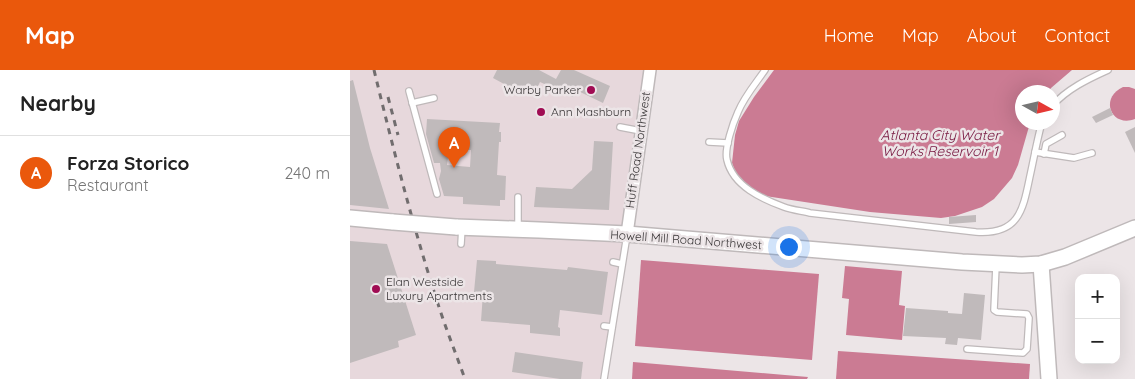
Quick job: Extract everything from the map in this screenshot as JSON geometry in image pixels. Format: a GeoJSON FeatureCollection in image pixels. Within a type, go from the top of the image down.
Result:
{"type":"FeatureCollection","features":[{"type":"Feature","properties":{"kind":"main road","name":"Howell Mill Road Northwest"},"geometry":{"type":"LineString","coordinates":[[350,218],[459,227],[627,234],[1022,265],[1041,264],[1065,257],[1135,228]]}},
{"type":"Feature","properties":{"kind":"main road"},"geometry":{"type":"LineString","coordinates":[[1041,264],[1050,379]]}},
{"type":"Feature","properties":{"kind":"street","name":"Huff Road Northwest"},"geometry":{"type":"LineString","coordinates":[[627,234],[650,70]]}},
{"type":"Feature","properties":{"kind":"lane"},"geometry":{"type":"LineString","coordinates":[[765,70],[738,110],[728,144],[726,159],[732,174],[752,193],[785,208],[810,213],[990,233],[1001,230],[1011,224],[1024,206],[1031,186],[1035,152],[1040,130]]}},
{"type":"Feature","properties":{"kind":"lane"},"geometry":{"type":"LineString","coordinates":[[1060,99],[1086,80],[1108,70]]}},
{"type":"Feature","properties":{"kind":"lane"},"geometry":{"type":"LineString","coordinates":[[409,91],[437,194]]}},
{"type":"Feature","properties":{"kind":"lane"},"geometry":{"type":"LineString","coordinates":[[412,103],[434,98]]}},
{"type":"Feature","properties":{"kind":"lane"},"geometry":{"type":"LineString","coordinates":[[620,127],[641,131]]}},
{"type":"Feature","properties":{"kind":"lane"},"geometry":{"type":"LineString","coordinates":[[1044,154],[1046,144],[1062,135]]}},
{"type":"Feature","properties":{"kind":"lane"},"geometry":{"type":"LineString","coordinates":[[709,142],[728,144]]}},
{"type":"Feature","properties":{"kind":"lane"},"geometry":{"type":"LineString","coordinates":[[1035,152],[1074,158],[1092,153]]}},
{"type":"Feature","properties":{"kind":"lane"},"geometry":{"type":"LineString","coordinates":[[518,197],[518,229]]}},
{"type":"Feature","properties":{"kind":"lane"},"geometry":{"type":"LineString","coordinates":[[459,227],[461,244]]}},
{"type":"Feature","properties":{"kind":"lane","name":"Huff Road Northwest"},"geometry":{"type":"LineString","coordinates":[[604,379],[606,349],[612,327],[627,234]]}},
{"type":"Feature","properties":{"kind":"lane"},"geometry":{"type":"LineString","coordinates":[[613,262],[622,264]]}},
{"type":"Feature","properties":{"kind":"lane"},"geometry":{"type":"LineString","coordinates":[[967,350],[1023,353],[1027,349],[1027,314],[997,312],[994,310],[996,264]]}},
{"type":"Feature","properties":{"kind":"lane"},"geometry":{"type":"LineString","coordinates":[[604,326],[612,327]]}},
{"type":"Feature","properties":{"kind":"shaded area"},"geometry":{"type":"Polygon","coordinates":[[[350,70],[649,70],[603,379],[350,379],[350,70]]]}},
{"type":"Feature","properties":{"kind":"water","name":"Atlanta City Water Works Reservoir 1"},"geometry":{"type":"Polygon","coordinates":[[[774,70],[1072,70],[1054,85],[1015,85],[1015,130],[1028,130],[1018,165],[1012,178],[994,199],[982,207],[955,216],[941,218],[870,212],[758,195],[737,176],[732,163],[735,135],[739,121],[774,70]]]}},
{"type":"Feature","properties":{"kind":"water"},"geometry":{"type":"Polygon","coordinates":[[[1123,87],[1135,89],[1135,119],[1127,121],[1114,116],[1110,104],[1111,98],[1123,87]]]}},
{"type":"Feature","properties":{"kind":"water"},"geometry":{"type":"Polygon","coordinates":[[[641,260],[819,274],[812,360],[635,346],[641,260]]]}},
{"type":"Feature","properties":{"kind":"water"},"geometry":{"type":"Polygon","coordinates":[[[845,266],[902,271],[899,305],[905,306],[902,340],[846,335],[849,299],[842,298],[845,266]]]}},
{"type":"Feature","properties":{"kind":"water"},"geometry":{"type":"Polygon","coordinates":[[[838,351],[1030,364],[1029,379],[836,379],[838,351]]]}},
{"type":"Feature","properties":{"kind":"water"},"geometry":{"type":"Polygon","coordinates":[[[633,362],[808,377],[807,379],[632,379],[633,362]]]}},
{"type":"Feature","properties":{"kind":"building"},"geometry":{"type":"Polygon","coordinates":[[[497,70],[539,70],[556,79],[561,70],[574,70],[610,86],[603,103],[576,90],[573,97],[540,82],[533,96],[514,87],[513,89],[493,78],[497,70]]]}},
{"type":"Feature","properties":{"kind":"building"},"geometry":{"type":"Polygon","coordinates":[[[353,80],[370,148],[389,209],[350,205],[350,81],[353,80]]]}},
{"type":"Feature","properties":{"kind":"building"},"geometry":{"type":"Polygon","coordinates":[[[1110,108],[1113,115],[1096,123],[1092,117],[1110,108]]]}},
{"type":"Feature","properties":{"kind":"building"},"geometry":{"type":"Polygon","coordinates":[[[427,119],[500,123],[501,142],[499,142],[497,175],[506,176],[505,200],[500,200],[500,206],[463,204],[463,197],[444,196],[439,179],[440,163],[434,163],[426,134],[427,119]],[[449,149],[447,165],[470,167],[471,150],[449,149]]]}},
{"type":"Feature","properties":{"kind":"building"},"geometry":{"type":"Polygon","coordinates":[[[1135,127],[1135,153],[1125,132],[1135,127]]]}},
{"type":"Feature","properties":{"kind":"building"},"geometry":{"type":"Polygon","coordinates":[[[594,141],[613,142],[609,210],[534,207],[536,187],[572,189],[592,170],[594,141]]]}},
{"type":"Feature","properties":{"kind":"building"},"geometry":{"type":"Polygon","coordinates":[[[976,215],[976,222],[949,224],[949,217],[976,215]]]}},
{"type":"Feature","properties":{"kind":"building","name":"Elan Westside Luxury Apartments"},"geometry":{"type":"Polygon","coordinates":[[[350,241],[387,244],[416,335],[398,341],[399,347],[350,363],[350,241]]]}},
{"type":"Feature","properties":{"kind":"building"},"geometry":{"type":"Polygon","coordinates":[[[477,260],[496,261],[496,264],[567,270],[568,267],[608,272],[602,315],[560,310],[558,327],[560,328],[560,336],[530,333],[530,325],[481,321],[483,293],[474,292],[477,260]]]}},
{"type":"Feature","properties":{"kind":"building"},"geometry":{"type":"Polygon","coordinates":[[[964,293],[985,295],[981,340],[958,338],[957,345],[945,344],[946,338],[903,336],[906,308],[962,314],[964,293]]]}},
{"type":"Feature","properties":{"kind":"building"},"geometry":{"type":"Polygon","coordinates":[[[515,352],[583,362],[581,379],[560,379],[512,372],[515,352]]]}},
{"type":"Feature","properties":{"kind":"railway"},"geometry":{"type":"LineString","coordinates":[[374,70],[420,246],[441,313],[465,379]]}},
{"type":"Feature","properties":{"kind":"railway"},"geometry":{"type":"LineString","coordinates":[[388,97],[398,135]]}},
{"type":"Feature","properties":{"kind":"place","name":"Warby Parker"},"geometry":{"type":"Point","coordinates":[591,90]}},
{"type":"Feature","properties":{"kind":"place","name":"Ann Mashburn"},"geometry":{"type":"Point","coordinates":[541,112]}},
{"type":"Feature","properties":{"kind":"place","name":"Forza Storico"},"geometry":{"type":"Point","coordinates":[454,168]}},
{"type":"Feature","properties":{"kind":"place","name":"Elan Westside Luxury Apartments"},"geometry":{"type":"Point","coordinates":[376,289]}}]}
